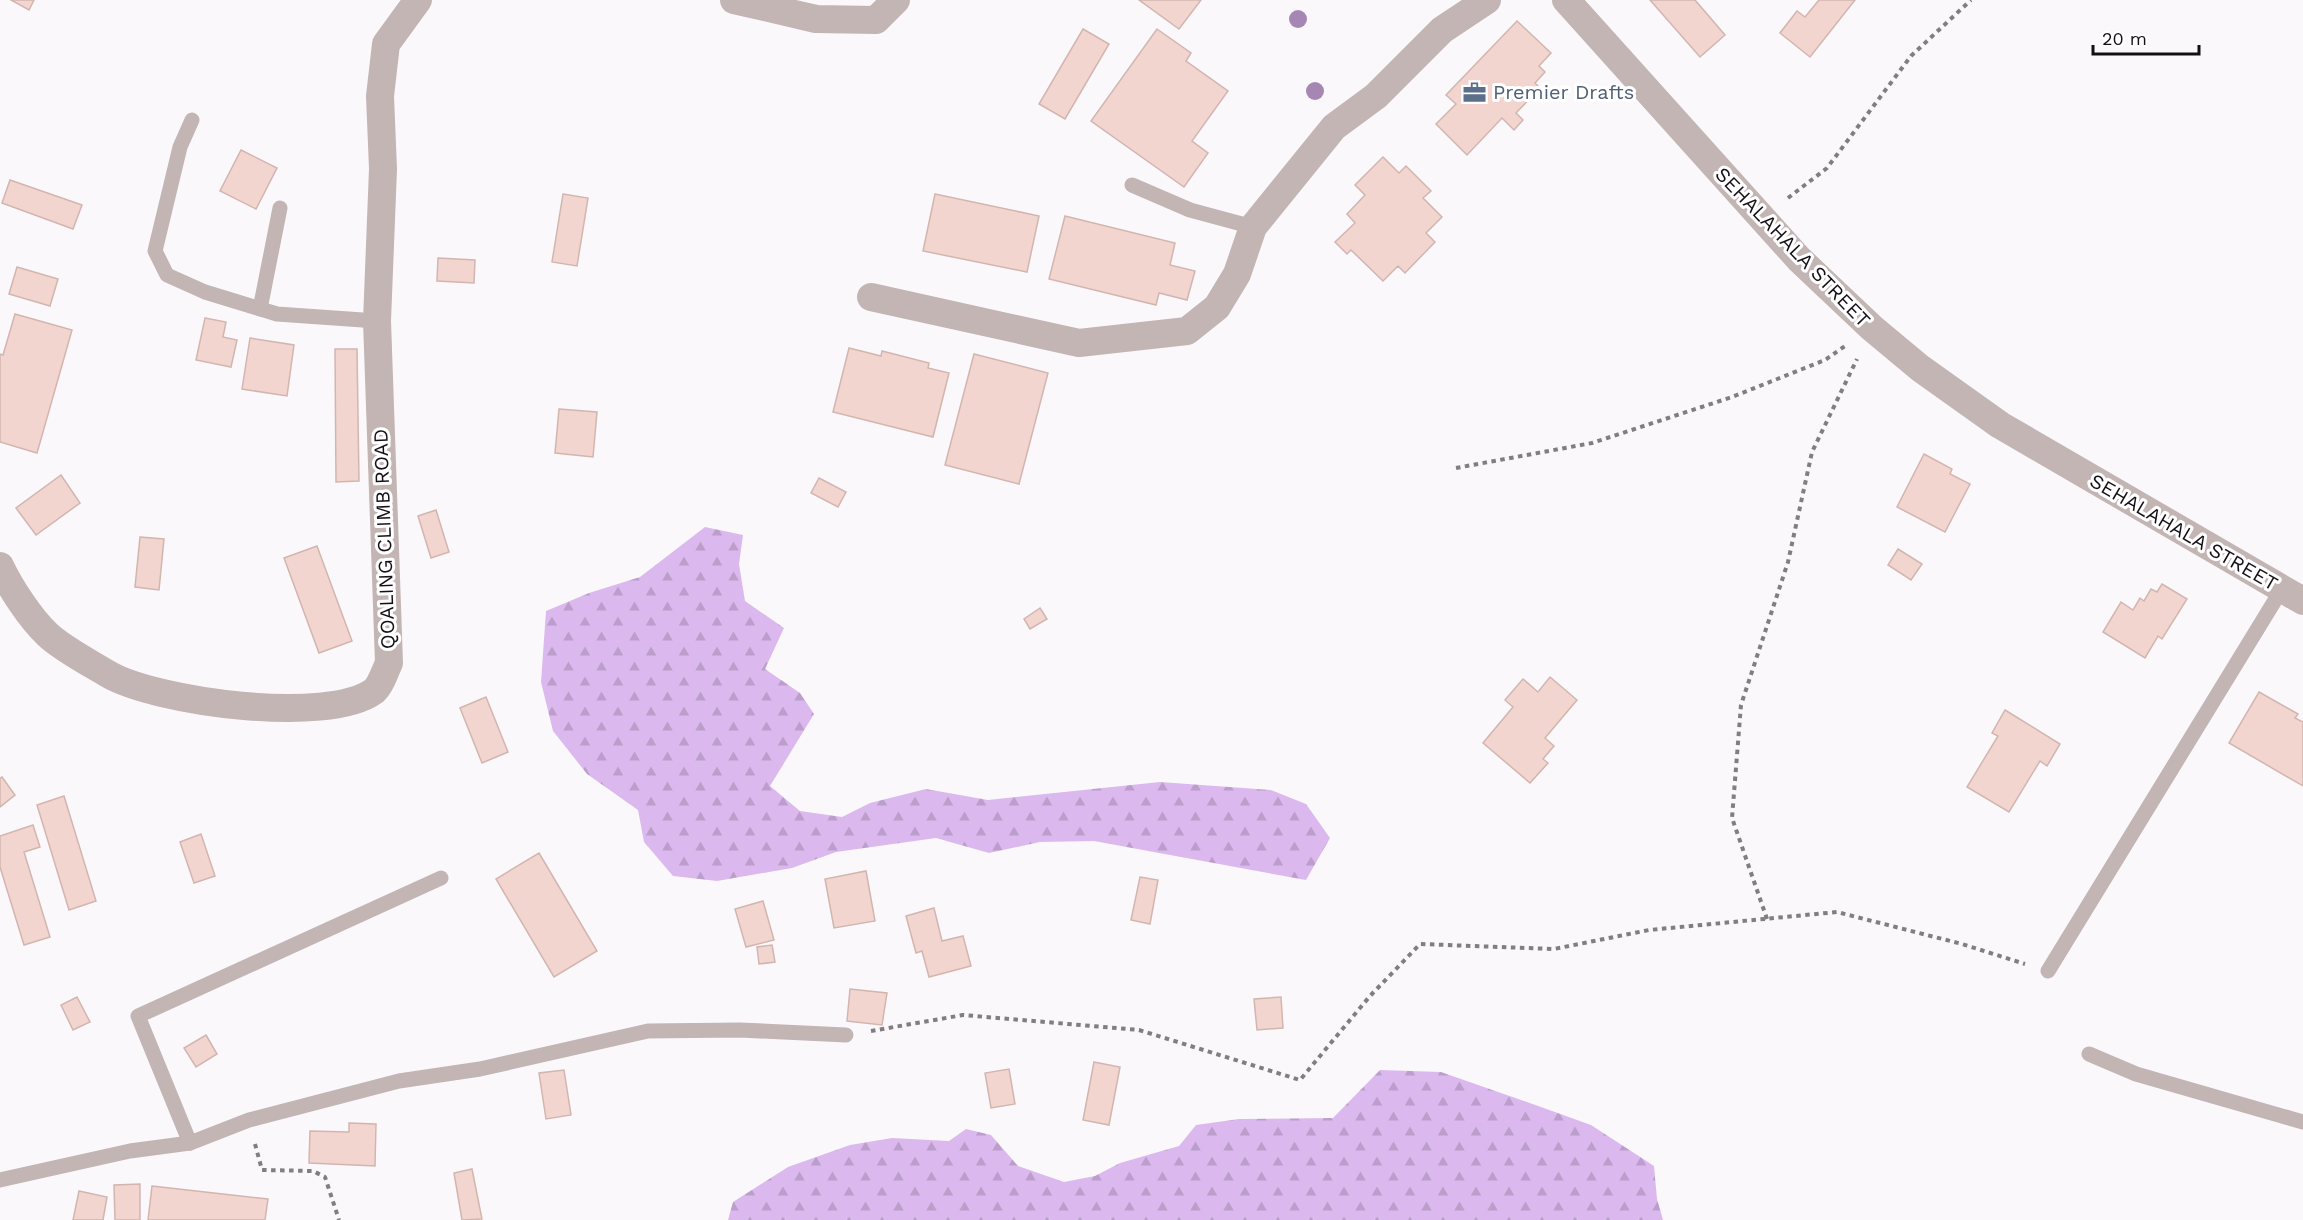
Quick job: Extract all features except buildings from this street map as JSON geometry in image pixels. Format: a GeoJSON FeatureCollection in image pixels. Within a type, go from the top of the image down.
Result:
{"type":"FeatureCollection","features":[{"type":"Feature","properties":{"kind":"street","name":"QOALING CLIMB ROAD"},"geometry":{"type":"LineString","coordinates":[[0,566],[7,581],[47,634],[110,675],[175,698],[298,709],[353,702],[376,690],[389,663],[377,321],[383,169],[380,96],[386,44],[418,0]]}},
{"type":"Feature","properties":{"kind":"street"},"geometry":{"type":"LineString","coordinates":[[734,0],[816,19],[876,20],[896,0]]}},
{"type":"Feature","properties":{"kind":"street"},"geometry":{"type":"LineString","coordinates":[[871,297],[1079,343],[1187,331],[1217,307],[1237,274],[1253,227],[1334,127],[1376,96],[1442,30],[1486,0]]}},
{"type":"Feature","properties":{"kind":"street","name":"SEHALAHALA STREET"},"geometry":{"type":"LineString","coordinates":[[1566,0],[1799,259],[1872,328],[1920,368],[2000,425],[2292,595]]}},
{"type":"Feature","properties":{"kind":"lane"},"geometry":{"type":"LineString","coordinates":[[192,120],[180,147],[155,250],[168,275],[206,292],[277,314],[377,321]]}},
{"type":"Feature","properties":{"kind":"lane"},"geometry":{"type":"LineString","coordinates":[[1132,185],[1190,210],[1253,227]]}},
{"type":"Feature","properties":{"kind":"lane"},"geometry":{"type":"LineString","coordinates":[[260,309],[280,208]]}},
{"type":"Feature","properties":{"kind":"lane"},"geometry":{"type":"LineString","coordinates":[[2048,971],[2292,595]]}},
{"type":"Feature","properties":{"kind":"lane"},"geometry":{"type":"LineString","coordinates":[[190,1143],[138,1016],[441,878]]}},
{"type":"Feature","properties":{"kind":"lane"},"geometry":{"type":"LineString","coordinates":[[0,1180],[130,1151],[190,1143],[249,1120],[399,1082],[480,1069],[648,1031],[740,1030],[846,1035]]}},
{"type":"Feature","properties":{"kind":"lane"},"geometry":{"type":"LineString","coordinates":[[2089,1054],[2136,1074],[2303,1122]]}},
{"type":"Feature","properties":{"kind":"path"},"geometry":{"type":"LineString","coordinates":[[1761,218],[1827,168],[1911,56],[1971,0]]}},
{"type":"Feature","properties":{"kind":"path"},"geometry":{"type":"LineString","coordinates":[[1456,468],[1592,443],[1732,398],[1825,360],[1872,328]]}},
{"type":"Feature","properties":{"kind":"path"},"geometry":{"type":"LineString","coordinates":[[1767,919],[1732,818],[1741,705],[1788,562],[1812,452],[1872,328]]}},
{"type":"Feature","properties":{"kind":"path"},"geometry":{"type":"LineString","coordinates":[[846,1035],[963,1015],[1139,1030],[1300,1080],[1370,996],[1420,944],[1554,949],[1649,930],[1837,912],[1962,944],[2048,971]]}},
{"type":"Feature","properties":{"kind":"path"},"geometry":{"type":"LineString","coordinates":[[249,1120],[262,1170],[313,1171],[325,1177],[339,1220]]}},
{"type":"Feature","properties":{"kind":"green space"},"geometry":{"type":"Polygon","coordinates":[[[705,527],[743,535],[739,564],[745,601],[784,628],[765,669],[800,693],[814,714],[770,786],[800,811],[842,817],[870,803],[926,789],[988,800],[1160,782],[1271,790],[1306,804],[1330,838],[1306,880],[1094,841],[1040,842],[989,853],[936,838],[836,852],[792,868],[717,881],[673,876],[644,842],[638,810],[587,774],[553,731],[541,682],[546,611],[589,593],[640,577],[705,527]]]}},
{"type":"Feature","properties":{"kind":"green space"},"geometry":{"type":"Polygon","coordinates":[[[1380,1070],[1441,1072],[1591,1125],[1654,1166],[1657,1199],[1663,1220],[728,1220],[733,1202],[788,1167],[850,1145],[892,1138],[949,1141],[966,1129],[991,1135],[1018,1166],[1064,1182],[1095,1176],[1120,1163],[1179,1146],[1196,1125],[1239,1119],[1333,1118],[1380,1070]]]}},
{"type":"Feature","properties":{"kind":"place","name":"Premier Drafts"},"geometry":{"type":"Point","coordinates":[1475,92]}}]}
